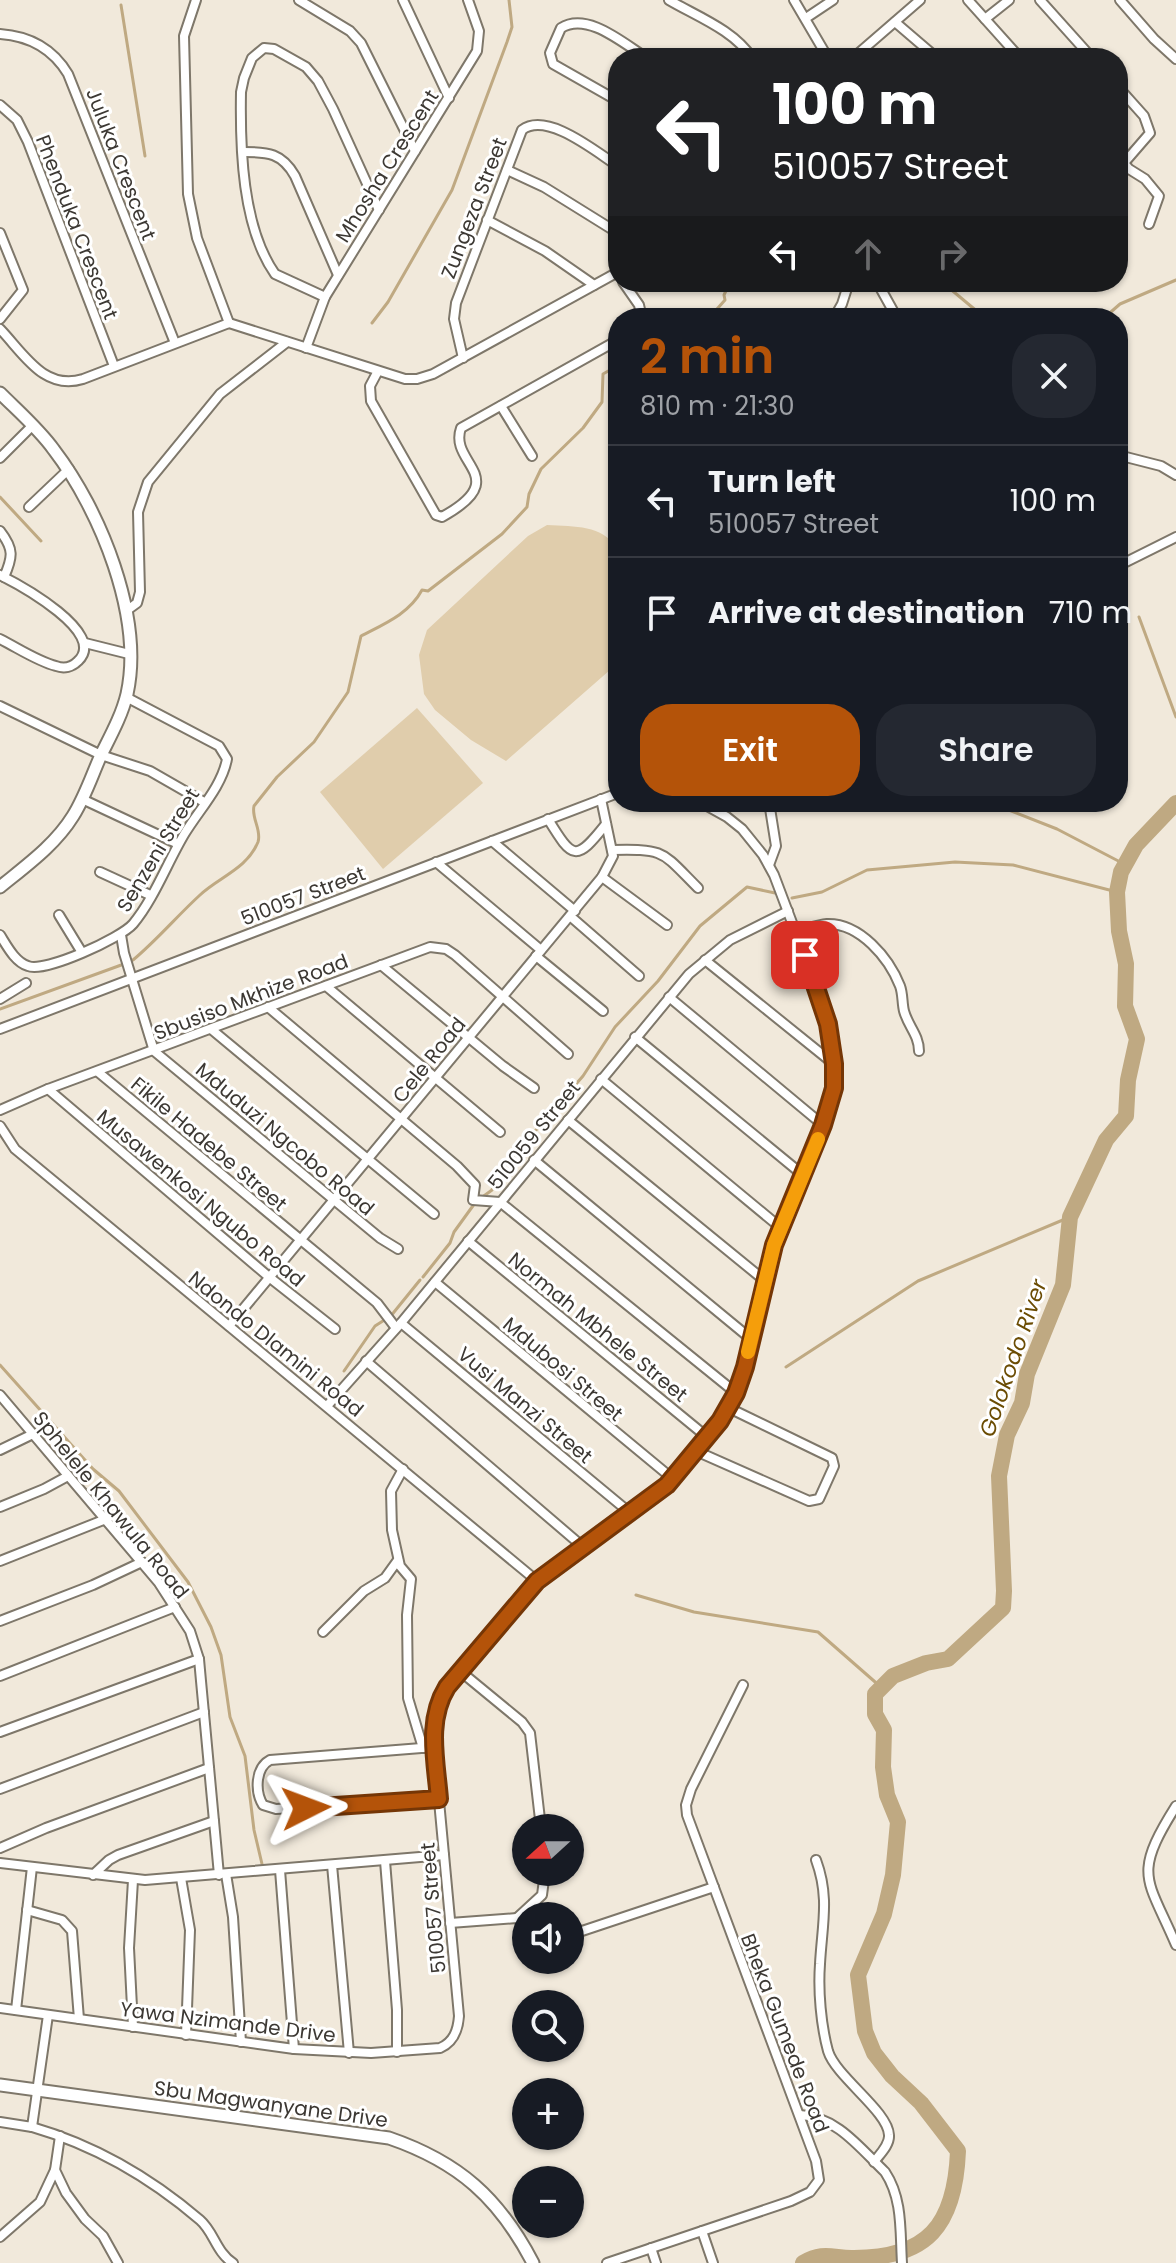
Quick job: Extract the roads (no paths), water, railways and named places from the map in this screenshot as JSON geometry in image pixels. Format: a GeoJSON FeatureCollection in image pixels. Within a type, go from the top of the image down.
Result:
{"type":"FeatureCollection","features":[{"type":"Feature","properties":{"kind":"main road"},"geometry":{"type":"LineString","coordinates":[[0,393],[69,469],[114,562],[126,611],[129,654],[126,697],[82,799],[47,849],[0,887]]}},
{"type":"Feature","properties":{"kind":"main road","name":"Sbu Magwanyane Drive"},"geometry":{"type":"LineString","coordinates":[[0,2085],[389,2138],[432,2155],[473,2183],[503,2214],[533,2263]]}},
{"type":"Feature","properties":{"kind":"street"},"geometry":{"type":"LineString","coordinates":[[196,0],[184,36],[188,194],[197,238],[229,323]]}},
{"type":"Feature","properties":{"kind":"street"},"geometry":{"type":"LineString","coordinates":[[299,0],[350,31],[361,43],[415,151]]}},
{"type":"Feature","properties":{"kind":"street"},"geometry":{"type":"LineString","coordinates":[[403,0],[449,98]]}},
{"type":"Feature","properties":{"kind":"street","name":"Mhosha Crescent"},"geometry":{"type":"LineString","coordinates":[[306,348],[325,297],[473,60],[480,40],[477,21],[468,0]]}},
{"type":"Feature","properties":{"kind":"street"},"geometry":{"type":"LineString","coordinates":[[669,0],[745,48]]}},
{"type":"Feature","properties":{"kind":"street"},"geometry":{"type":"LineString","coordinates":[[794,0],[822,48]]}},
{"type":"Feature","properties":{"kind":"street"},"geometry":{"type":"LineString","coordinates":[[806,18],[833,0]]}},
{"type":"Feature","properties":{"kind":"street"},"geometry":{"type":"LineString","coordinates":[[865,48],[920,0]]}},
{"type":"Feature","properties":{"kind":"street"},"geometry":{"type":"LineString","coordinates":[[968,0],[1011,48]]}},
{"type":"Feature","properties":{"kind":"street"},"geometry":{"type":"LineString","coordinates":[[985,19],[1009,0]]}},
{"type":"Feature","properties":{"kind":"street"},"geometry":{"type":"LineString","coordinates":[[1040,0],[1083,48]]}},
{"type":"Feature","properties":{"kind":"street"},"geometry":{"type":"LineString","coordinates":[[1120,0],[1176,59]]}},
{"type":"Feature","properties":{"kind":"street"},"geometry":{"type":"LineString","coordinates":[[608,95],[553,64],[550,53],[561,28],[574,22],[594,26],[630,48]]}},
{"type":"Feature","properties":{"kind":"street"},"geometry":{"type":"LineString","coordinates":[[895,22],[925,48]]}},
{"type":"Feature","properties":{"kind":"street","name":"Juluka Crescent"},"geometry":{"type":"LineString","coordinates":[[0,34],[20,37],[43,47],[57,58],[68,74],[175,343]]}},
{"type":"Feature","properties":{"kind":"street"},"geometry":{"type":"LineString","coordinates":[[325,297],[284,280],[271,269],[248,206],[241,106],[244,78],[256,53],[269,47],[274,49],[306,67],[318,81],[379,210]]}},
{"type":"Feature","properties":{"kind":"street"},"geometry":{"type":"LineString","coordinates":[[1128,98],[1150,127],[1148,138],[1128,157]]}},
{"type":"Feature","properties":{"kind":"street","name":"Phenduka Crescent"},"geometry":{"type":"LineString","coordinates":[[0,105],[17,120],[28,142],[114,366]]}},
{"type":"Feature","properties":{"kind":"street","name":"Zungeza Street"},"geometry":{"type":"LineString","coordinates":[[463,358],[454,312],[459,292],[522,130],[538,123],[555,127],[608,160]]}},
{"type":"Feature","properties":{"kind":"street"},"geometry":{"type":"LineString","coordinates":[[244,152],[272,153],[285,161],[295,176],[338,275]]}},
{"type":"Feature","properties":{"kind":"street"},"geometry":{"type":"LineString","coordinates":[[1128,168],[1145,179],[1159,196],[1149,224]]}},
{"type":"Feature","properties":{"kind":"street"},"geometry":{"type":"LineString","coordinates":[[507,170],[544,187],[608,227]]}},
{"type":"Feature","properties":{"kind":"street"},"geometry":{"type":"LineString","coordinates":[[487,220],[545,251],[594,285]]}},
{"type":"Feature","properties":{"kind":"street"},"geometry":{"type":"LineString","coordinates":[[0,233],[23,290],[0,319]]}},
{"type":"Feature","properties":{"kind":"street"},"geometry":{"type":"LineString","coordinates":[[0,329],[40,372],[57,382],[73,382],[229,323],[378,371],[417,379],[433,374],[608,278]]}},
{"type":"Feature","properties":{"kind":"street"},"geometry":{"type":"LineString","coordinates":[[126,611],[137,603],[140,592],[138,512],[148,482],[220,394],[272,357],[287,342]]}},
{"type":"Feature","properties":{"kind":"street"},"geometry":{"type":"LineString","coordinates":[[378,371],[370,386],[371,401],[439,517],[445,516],[468,497],[476,486],[477,475],[460,443],[461,428],[608,346]]}},
{"type":"Feature","properties":{"kind":"street"},"geometry":{"type":"LineString","coordinates":[[501,406],[532,456]]}},
{"type":"Feature","properties":{"kind":"street"},"geometry":{"type":"LineString","coordinates":[[0,458],[32,426]]}},
{"type":"Feature","properties":{"kind":"street"},"geometry":{"type":"LineString","coordinates":[[1128,458],[1161,466],[1176,475]]}},
{"type":"Feature","properties":{"kind":"street"},"geometry":{"type":"LineString","coordinates":[[29,507],[69,469]]}},
{"type":"Feature","properties":{"kind":"street"},"geometry":{"type":"LineString","coordinates":[[0,531],[13,553],[2,576],[49,603],[78,631],[85,643],[84,654],[67,667],[59,667],[0,639]]}},
{"type":"Feature","properties":{"kind":"street"},"geometry":{"type":"LineString","coordinates":[[1128,561],[1176,537]]}},
{"type":"Feature","properties":{"kind":"street"},"geometry":{"type":"LineString","coordinates":[[85,643],[129,654]]}},
{"type":"Feature","properties":{"kind":"street","name":"Senzeni Street"},"geometry":{"type":"LineString","coordinates":[[0,935],[20,962],[32,968],[49,965],[121,935],[138,917],[178,844],[222,775],[227,759],[223,750],[126,697]]}},
{"type":"Feature","properties":{"kind":"street"},"geometry":{"type":"LineString","coordinates":[[0,706],[101,755],[150,771],[204,802]]}},
{"type":"Feature","properties":{"kind":"street","name":"510057 Street"},"geometry":{"type":"LineString","coordinates":[[0,1029],[608,797]]}},
{"type":"Feature","properties":{"kind":"street"},"geometry":{"type":"LineString","coordinates":[[82,799],[178,844]]}},
{"type":"Feature","properties":{"kind":"street"},"geometry":{"type":"LineString","coordinates":[[601,799],[612,850],[649,849],[662,853],[698,888]]}},
{"type":"Feature","properties":{"kind":"street","name":"510057 Street"},"geometry":{"type":"LineString","coordinates":[[450,2041],[458,2026],[459,2016],[434,1747],[437,1705],[447,1687],[537,1581],[673,1479],[729,1408],[736,1393],[764,1280],[781,1228],[823,1125],[834,1088],[834,1064],[822,1002],[769,865],[742,829],[718,812]]}},
{"type":"Feature","properties":{"kind":"street"},"geometry":{"type":"LineString","coordinates":[[769,865],[776,846],[771,812]]}},
{"type":"Feature","properties":{"kind":"street"},"geometry":{"type":"LineString","coordinates":[[548,819],[568,849],[577,852],[586,848],[606,824]]}},
{"type":"Feature","properties":{"kind":"street"},"geometry":{"type":"LineString","coordinates":[[492,841],[639,976]]}},
{"type":"Feature","properties":{"kind":"street","name":"Cele Road"},"geometry":{"type":"LineString","coordinates":[[229,1326],[602,877],[612,861],[612,850]]}},
{"type":"Feature","properties":{"kind":"street"},"geometry":{"type":"LineString","coordinates":[[436,862],[603,1011]]}},
{"type":"Feature","properties":{"kind":"street"},"geometry":{"type":"LineString","coordinates":[[100,872],[150,895]]}},
{"type":"Feature","properties":{"kind":"street"},"geometry":{"type":"LineString","coordinates":[[602,877],[667,925]]}},
{"type":"Feature","properties":{"kind":"street","name":"510059 Street"},"geometry":{"type":"LineString","coordinates":[[327,1406],[435,1282],[669,997],[705,960],[742,932],[788,911]]}},
{"type":"Feature","properties":{"kind":"street"},"geometry":{"type":"LineString","coordinates":[[59,915],[81,951]]}},
{"type":"Feature","properties":{"kind":"street"},"geometry":{"type":"LineString","coordinates":[[796,931],[823,924],[839,926],[859,934],[877,950],[899,984],[905,1013],[919,1041],[919,1051]]}},
{"type":"Feature","properties":{"kind":"street"},"geometry":{"type":"LineString","coordinates":[[121,935],[154,1051]]}},
{"type":"Feature","properties":{"kind":"street","name":"Sbusiso Mkhize Road"},"geometry":{"type":"LineString","coordinates":[[0,1110],[48,1089],[419,950],[439,947],[455,955],[501,998]]}},
{"type":"Feature","properties":{"kind":"street"},"geometry":{"type":"LineString","coordinates":[[705,960],[834,1064]]}},
{"type":"Feature","properties":{"kind":"street"},"geometry":{"type":"LineString","coordinates":[[381,965],[534,1088]]}},
{"type":"Feature","properties":{"kind":"street"},"geometry":{"type":"LineString","coordinates":[[0,999],[26,983]]}},
{"type":"Feature","properties":{"kind":"street"},"geometry":{"type":"LineString","coordinates":[[326,986],[500,1132]]}},
{"type":"Feature","properties":{"kind":"street"},"geometry":{"type":"LineString","coordinates":[[669,997],[823,1125]]}},
{"type":"Feature","properties":{"kind":"street"},"geometry":{"type":"LineString","coordinates":[[501,998],[568,1054]]}},
{"type":"Feature","properties":{"kind":"street"},"geometry":{"type":"LineString","coordinates":[[268,1007],[475,1185],[473,1200],[500,1202],[736,1393]]}},
{"type":"Feature","properties":{"kind":"street","name":"Mduduzi Ngcobo Road"},"geometry":{"type":"LineString","coordinates":[[211,1029],[434,1214]]}},
{"type":"Feature","properties":{"kind":"street"},"geometry":{"type":"LineString","coordinates":[[635,1037],[803,1175]]}},
{"type":"Feature","properties":{"kind":"street","name":"Mduduzi Ngcobo Road"},"geometry":{"type":"LineString","coordinates":[[154,1051],[380,1238],[398,1249]]}},
{"type":"Feature","properties":{"kind":"street","name":"Fikile Hadebe Street"},"geometry":{"type":"LineString","coordinates":[[98,1072],[301,1240]]}},
{"type":"Feature","properties":{"kind":"street"},"geometry":{"type":"LineString","coordinates":[[601,1079],[781,1228]]}},
{"type":"Feature","properties":{"kind":"street","name":"Musawenkosi Ngubo Road"},"geometry":{"type":"LineString","coordinates":[[48,1089],[269,1277],[335,1329]]}},
{"type":"Feature","properties":{"kind":"street"},"geometry":{"type":"LineString","coordinates":[[568,1120],[764,1280]]}},
{"type":"Feature","properties":{"kind":"street","name":"Ndondo Dlamini Road"},"geometry":{"type":"LineString","coordinates":[[0,1126],[15,1149],[537,1581]]}},
{"type":"Feature","properties":{"kind":"street"},"geometry":{"type":"LineString","coordinates":[[534,1160],[751,1339]]}},
{"type":"Feature","properties":{"kind":"street","name":"Musawenkosi Ngubo Road"},"geometry":{"type":"LineString","coordinates":[[301,1240],[377,1303],[398,1325]]}},
{"type":"Feature","properties":{"kind":"street","name":"Normah Mbhele Street"},"geometry":{"type":"LineString","coordinates":[[468,1241],[707,1437]]}},
{"type":"Feature","properties":{"kind":"street","name":"Mdubosi Street"},"geometry":{"type":"LineString","coordinates":[[435,1282],[673,1479]]}},
{"type":"Feature","properties":{"kind":"street","name":"Vusi Manzi Street"},"geometry":{"type":"LineString","coordinates":[[398,1325],[629,1512]]}},
{"type":"Feature","properties":{"kind":"street"},"geometry":{"type":"LineString","coordinates":[[366,1361],[582,1546]]}},
{"type":"Feature","properties":{"kind":"street","name":"Sphelele Khawula Road"},"geometry":{"type":"LineString","coordinates":[[0,1395],[142,1562],[190,1631],[199,1659],[214,1821],[234,1930],[241,2042]]}},
{"type":"Feature","properties":{"kind":"street"},"geometry":{"type":"LineString","coordinates":[[696,1451],[809,1501],[819,1499],[834,1466],[832,1458],[729,1408]]}},
{"type":"Feature","properties":{"kind":"street"},"geometry":{"type":"LineString","coordinates":[[0,1450],[33,1434]]}},
{"type":"Feature","properties":{"kind":"street"},"geometry":{"type":"LineString","coordinates":[[403,1469],[392,1487],[392,1530],[398,1560],[411,1579],[407,1615],[408,1698],[423,1748]]}},
{"type":"Feature","properties":{"kind":"street"},"geometry":{"type":"LineString","coordinates":[[0,1507],[68,1476]]}},
{"type":"Feature","properties":{"kind":"street"},"geometry":{"type":"LineString","coordinates":[[0,1561],[106,1519]]}},
{"type":"Feature","properties":{"kind":"street"},"geometry":{"type":"LineString","coordinates":[[323,1632],[364,1591],[390,1573],[398,1560]]}},
{"type":"Feature","properties":{"kind":"street"},"geometry":{"type":"LineString","coordinates":[[0,1621],[93,1585],[142,1562]]}},
{"type":"Feature","properties":{"kind":"street"},"geometry":{"type":"LineString","coordinates":[[0,1676],[175,1607]]}},
{"type":"Feature","properties":{"kind":"street"},"geometry":{"type":"LineString","coordinates":[[0,1732],[199,1659]]}},
{"type":"Feature","properties":{"kind":"street"},"geometry":{"type":"LineString","coordinates":[[460,1671],[522,1722],[530,1733],[539,1814]]}},
{"type":"Feature","properties":{"kind":"street","name":"Bheka Gumede Road"},"geometry":{"type":"LineString","coordinates":[[607,2263],[791,2201],[814,2188],[820,2172],[686,1805],[700,1769],[743,1685]]}},
{"type":"Feature","properties":{"kind":"street"},"geometry":{"type":"LineString","coordinates":[[0,1789],[204,1712]]}},
{"type":"Feature","properties":{"kind":"street"},"geometry":{"type":"LineString","coordinates":[[434,1747],[266,1761],[261,1769],[258,1789],[260,1801],[276,1809],[439,1799]]}},
{"type":"Feature","properties":{"kind":"street"},"geometry":{"type":"LineString","coordinates":[[0,1848],[74,1817],[209,1768]]}},
{"type":"Feature","properties":{"kind":"street"},"geometry":{"type":"LineString","coordinates":[[1176,1806],[1153,1846],[1148,1872],[1152,1896],[1176,1945]]}},
{"type":"Feature","properties":{"kind":"street"},"geometry":{"type":"LineString","coordinates":[[93,1875],[118,1855],[214,1821]]}},
{"type":"Feature","properties":{"kind":"street"},"geometry":{"type":"LineString","coordinates":[[0,1863],[133,1880],[444,1855]]}},
{"type":"Feature","properties":{"kind":"street"},"geometry":{"type":"LineString","coordinates":[[816,1860],[826,1903],[819,1977],[827,2045],[837,2069],[860,2092],[888,2131],[889,2141],[874,2162]]}},
{"type":"Feature","properties":{"kind":"street"},"geometry":{"type":"LineString","coordinates":[[385,1861],[394,1961],[397,2052]]}},
{"type":"Feature","properties":{"kind":"street"},"geometry":{"type":"LineString","coordinates":[[332,1865],[349,2053]]}},
{"type":"Feature","properties":{"kind":"street"},"geometry":{"type":"LineString","coordinates":[[16,2010],[32,1867]]}},
{"type":"Feature","properties":{"kind":"street"},"geometry":{"type":"LineString","coordinates":[[280,1870],[294,2049]]}},
{"type":"Feature","properties":{"kind":"street"},"geometry":{"type":"LineString","coordinates":[[181,1878],[190,1930],[186,2035]]}},
{"type":"Feature","properties":{"kind":"street"},"geometry":{"type":"LineString","coordinates":[[133,1880],[129,1948],[133,2027]]}},
{"type":"Feature","properties":{"kind":"street"},"geometry":{"type":"LineString","coordinates":[[584,1930],[714,1887]]}},
{"type":"Feature","properties":{"kind":"street"},"geometry":{"type":"LineString","coordinates":[[27,1910],[62,1920],[72,1931],[79,2019]]}},
{"type":"Feature","properties":{"kind":"street"},"geometry":{"type":"LineString","coordinates":[[450,1923],[512,1921]]}},
{"type":"Feature","properties":{"kind":"street","name":"Yawa Nzimande Drive"},"geometry":{"type":"LineString","coordinates":[[0,2008],[294,2049],[397,2052],[440,2048],[450,2041]]}},
{"type":"Feature","properties":{"kind":"street"},"geometry":{"type":"LineString","coordinates":[[32,2127],[48,2015]]}},
{"type":"Feature","properties":{"kind":"street"},"geometry":{"type":"LineString","coordinates":[[800,2115],[813,2115],[830,2122],[885,2172],[895,2192],[901,2258]]}},
{"type":"Feature","properties":{"kind":"street"},"geometry":{"type":"LineString","coordinates":[[0,2122],[32,2127],[60,2136],[105,2156],[202,2221],[223,2255],[233,2263]]}},
{"type":"Feature","properties":{"kind":"street"},"geometry":{"type":"LineString","coordinates":[[0,2237],[40,2202],[55,2170],[60,2136]]}},
{"type":"Feature","properties":{"kind":"street"},"geometry":{"type":"LineString","coordinates":[[55,2170],[66,2193],[85,2219],[103,2236],[118,2263]]}},
{"type":"Feature","properties":{"kind":"street"},"geometry":{"type":"LineString","coordinates":[[702,2231],[713,2263]]}},
{"type":"Feature","properties":{"kind":"street"},"geometry":{"type":"LineString","coordinates":[[651,2248],[656,2263]]}},
{"type":"Feature","properties":{"kind":"waterway"},"geometry":{"type":"LineString","coordinates":[[372,323],[388,302],[452,190],[512,27],[509,0]]}},
{"type":"Feature","properties":{"kind":"waterway"},"geometry":{"type":"LineString","coordinates":[[121,5],[145,156]]}},
{"type":"Feature","properties":{"kind":"waterway"},"geometry":{"type":"LineString","coordinates":[[1115,308],[1176,280]]}},
{"type":"Feature","properties":{"kind":"waterway"},"geometry":{"type":"LineString","coordinates":[[718,308],[725,300],[725,292]]}},
{"type":"Feature","properties":{"kind":"waterway"},"geometry":{"type":"LineString","coordinates":[[954,292],[973,308]]}},
{"type":"Feature","properties":{"kind":"waterway"},"geometry":{"type":"LineString","coordinates":[[133,960],[200,895],[240,866],[253,851],[259,838],[254,806],[277,777],[314,742],[348,692],[361,636],[403,612],[422,590],[428,591],[502,534],[527,507],[529,494],[541,469],[583,428],[602,402],[603,374],[608,371]]}},
{"type":"Feature","properties":{"kind":"waterway"},"geometry":{"type":"LineString","coordinates":[[0,497],[41,541]]}},
{"type":"Feature","properties":{"kind":"waterway"},"geometry":{"type":"LineString","coordinates":[[1139,617],[1176,717]]}},
{"type":"Feature","properties":{"kind":"waterway","name":"Golokodo River"},"geometry":{"type":"LineString","coordinates":[[803,2263],[821,2256],[878,2257],[900,2252],[932,2233],[951,2199],[958,2151],[921,2103],[892,2076],[874,2053],[865,2031],[858,1975],[884,1914],[893,1875],[898,1822],[887,1795],[883,1767],[884,1730],[875,1714],[875,1694],[893,1676],[926,1663],[948,1659],[1003,1608],[999,1476],[1007,1435],[1022,1403],[1027,1374],[1063,1285],[1070,1217],[1106,1140],[1126,1116],[1128,1080],[1137,1039],[1125,1006],[1126,964],[1119,931],[1117,892],[1121,872],[1136,845],[1176,803]]}},
{"type":"Feature","properties":{"kind":"waterway"},"geometry":{"type":"LineString","coordinates":[[1014,812],[1057,829],[1126,865]]}},
{"type":"Feature","properties":{"kind":"waterway"},"geometry":{"type":"LineString","coordinates":[[792,898],[822,892],[867,870],[955,862],[1013,865],[1117,892]]}},
{"type":"Feature","properties":{"kind":"waterway"},"geometry":{"type":"LineString","coordinates":[[481,1198],[492,1190],[496,1176],[583,1076],[615,1027],[658,981],[700,926],[747,887],[775,893]]}},
{"type":"Feature","properties":{"kind":"waterway"},"geometry":{"type":"LineString","coordinates":[[0,1009],[124,964]]}},
{"type":"Feature","properties":{"kind":"waterway"},"geometry":{"type":"LineString","coordinates":[[423,1277],[450,1243],[454,1232],[475,1203]]}},
{"type":"Feature","properties":{"kind":"waterway"},"geometry":{"type":"LineString","coordinates":[[786,1367],[918,1281],[1070,1217]]}},
{"type":"Feature","properties":{"kind":"waterway"},"geometry":{"type":"LineString","coordinates":[[390,1317],[420,1280]]}},
{"type":"Feature","properties":{"kind":"waterway"},"geometry":{"type":"LineString","coordinates":[[344,1371],[375,1326],[386,1319]]}},
{"type":"Feature","properties":{"kind":"waterway"},"geometry":{"type":"LineString","coordinates":[[0,1365],[93,1469],[119,1491],[188,1582],[211,1627],[221,1655],[230,1717],[245,1756],[254,1830],[262,1864]]}},
{"type":"Feature","properties":{"kind":"waterway"},"geometry":{"type":"LineString","coordinates":[[636,1595],[694,1612],[818,1632],[882,1688]]}}]}
